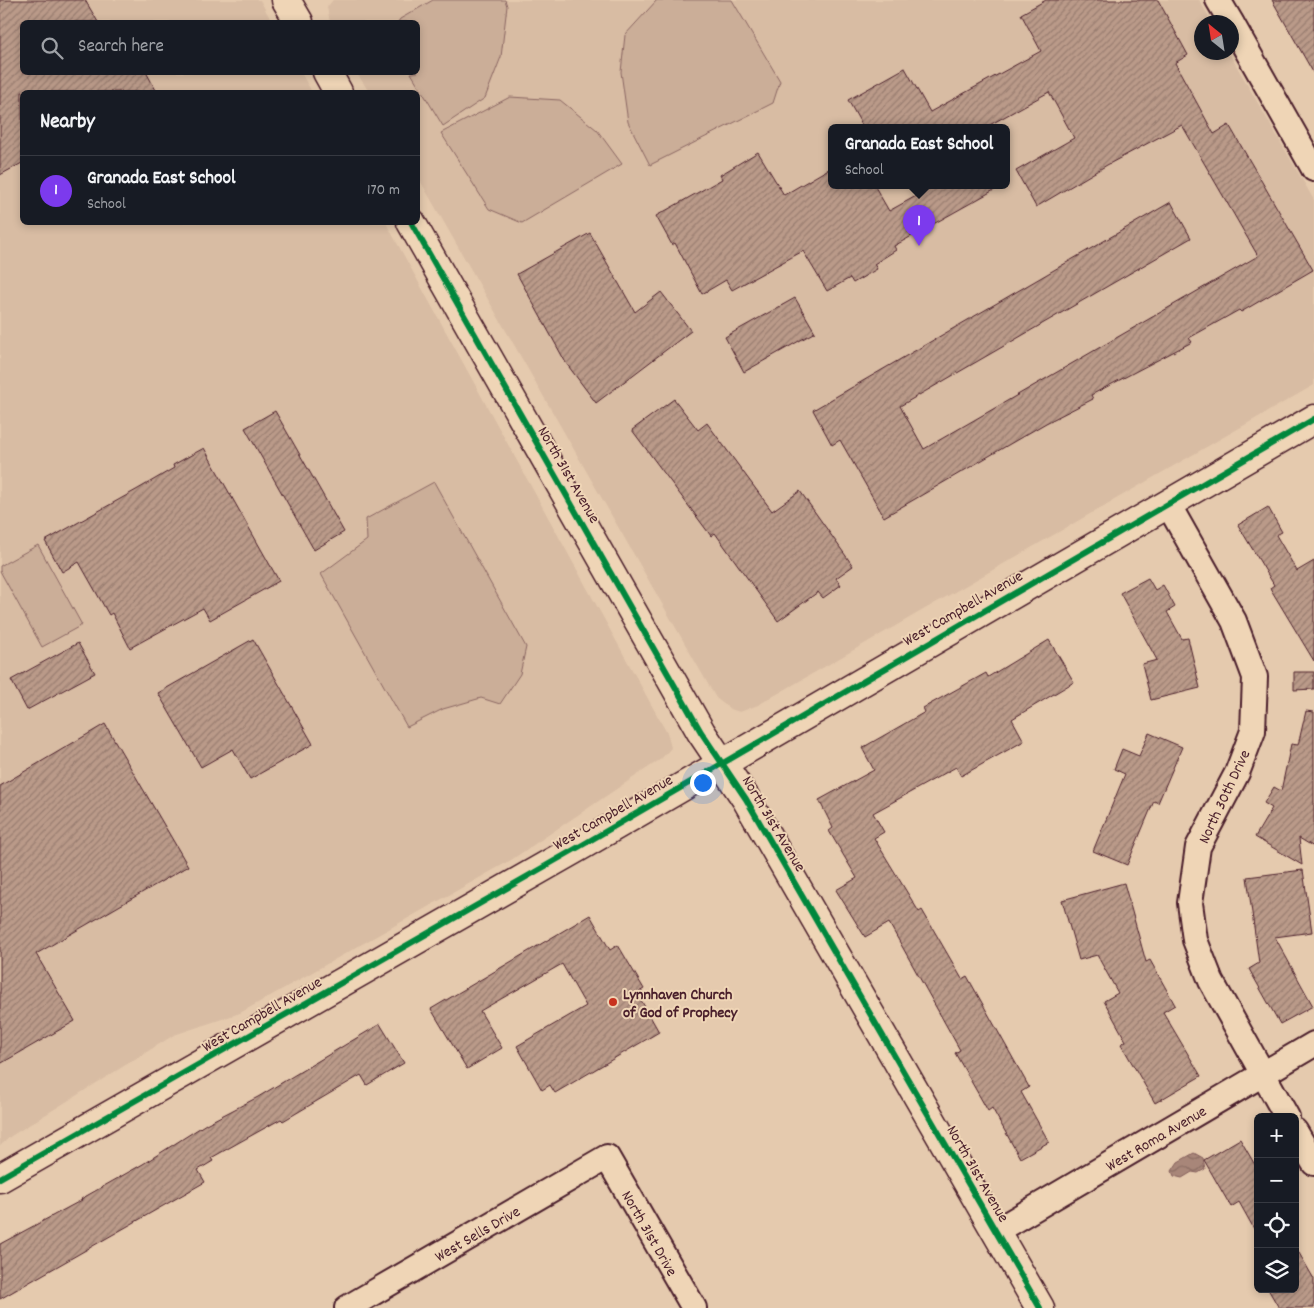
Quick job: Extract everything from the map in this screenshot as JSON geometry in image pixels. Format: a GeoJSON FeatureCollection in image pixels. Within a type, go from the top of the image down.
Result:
{"type":"FeatureCollection","features":[{"type":"Feature","properties":{"kind":"street"},"geometry":{"type":"LineString","coordinates":[[1218,0],[1226,15]]}},
{"type":"Feature","properties":{"kind":"street"},"geometry":{"type":"LineString","coordinates":[[1239,37],[1314,169]]}},
{"type":"Feature","properties":{"kind":"street"},"geometry":{"type":"LineString","coordinates":[[329,75],[337,90]]}},
{"type":"Feature","properties":{"kind":"street","name":"North 31st Avenue"},"geometry":{"type":"LineString","coordinates":[[413,225],[701,732],[756,815],[1040,1308]]}},
{"type":"Feature","properties":{"kind":"street","name":"West Campbell Avenue"},"geometry":{"type":"LineString","coordinates":[[0,1178],[722,763],[1314,419]]}},
{"type":"Feature","properties":{"kind":"street","name":"North 30th Drive"},"geometry":{"type":"LineString","coordinates":[[1168,504],[1234,621],[1255,677],[1253,731],[1237,772],[1198,847],[1190,903],[1195,940],[1211,981],[1285,1113]]}},
{"type":"Feature","properties":{"kind":"street","name":"West Roma Avenue"},"geometry":{"type":"LineString","coordinates":[[996,1230],[1314,1044]]}},
{"type":"Feature","properties":{"kind":"street"},"geometry":{"type":"LineString","coordinates":[[1299,1138],[1314,1163]]}},
{"type":"Feature","properties":{"kind":"street","name":"West Sells Drive"},"geometry":{"type":"LineString","coordinates":[[347,1308],[607,1157]]}},
{"type":"Feature","properties":{"kind":"street","name":"North 31st Drive"},"geometry":{"type":"LineString","coordinates":[[607,1157],[694,1308]]}},
{"type":"Feature","properties":{"kind":"shaded area"},"geometry":{"type":"Polygon","coordinates":[[[0,0],[260,0],[271,20],[20,20],[20,75],[302,75],[311,90],[20,90],[20,225],[387,225],[668,735],[671,748],[661,759],[511,860],[240,1013],[174,1035],[11,1136],[0,1146],[0,0]]]}},
{"type":"Feature","properties":{"kind":"shaded area"},"geometry":{"type":"Polygon","coordinates":[[[333,0],[1199,0],[1208,15],[1194,15],[1194,60],[1233,60],[1314,200],[1314,385],[758,705],[740,712],[730,709],[716,698],[420,180],[420,90],[368,90],[358,75],[420,75],[420,20],[330,20],[327,7],[333,0]]]}},
{"type":"Feature","properties":{"kind":"shaded area"},"geometry":{"type":"Polygon","coordinates":[[[433,0],[505,0],[507,6],[501,57],[485,98],[443,126],[412,75],[420,75],[420,20],[400,19],[433,0]]]}},
{"type":"Feature","properties":{"kind":"shaded area"},"geometry":{"type":"Polygon","coordinates":[[[657,0],[732,0],[780,81],[773,103],[650,165],[628,122],[621,72],[625,35],[657,0]]]}},
{"type":"Feature","properties":{"kind":"shaded area"},"geometry":{"type":"Polygon","coordinates":[[[510,97],[560,100],[597,130],[622,164],[522,223],[489,209],[441,133],[510,97]]]}},
{"type":"Feature","properties":{"kind":"shaded area"},"geometry":{"type":"Polygon","coordinates":[[[434,482],[526,647],[520,674],[500,704],[481,698],[443,709],[407,727],[321,574],[367,540],[366,519],[434,482]]]}},
{"type":"Feature","properties":{"kind":"shaded area"},"geometry":{"type":"Polygon","coordinates":[[[38,545],[82,625],[42,647],[0,571],[0,566],[38,545]]]}},
{"type":"Feature","properties":{"kind":"water"},"geometry":{"type":"Polygon","coordinates":[[[1194,1153],[1203,1158],[1205,1169],[1198,1173],[1192,1172],[1182,1178],[1174,1176],[1172,1171],[1178,1162],[1194,1153]]]}},
{"type":"Feature","properties":{"kind":"building"},"geometry":{"type":"Polygon","coordinates":[[[0,0],[85,0],[97,20],[20,20],[20,75],[148,75],[156,90],[20,90],[20,164],[0,175],[0,0]]]}},
{"type":"Feature","properties":{"kind":"building"},"geometry":{"type":"Polygon","coordinates":[[[1046,0],[1158,0],[1188,55],[1175,63],[1214,134],[1229,125],[1313,270],[1241,312],[1239,310],[1189,338],[1192,342],[1091,395],[1093,399],[1046,423],[884,517],[840,440],[832,445],[813,410],[1171,202],[1191,238],[900,406],[924,449],[1258,256],[1182,125],[1107,165],[1036,207],[1016,171],[1074,138],[1049,92],[991,124],[861,124],[848,100],[905,68],[930,112],[1041,51],[1021,14],[1046,0]]]}},
{"type":"Feature","properties":{"kind":"building"},"geometry":{"type":"Polygon","coordinates":[[[1272,0],[1314,0],[1314,74],[1272,0]]]}},
{"type":"Feature","properties":{"kind":"building"},"geometry":{"type":"Polygon","coordinates":[[[758,152],[784,195],[828,169],[828,189],[876,189],[889,211],[929,189],[996,189],[894,246],[896,250],[874,264],[877,269],[853,283],[850,278],[827,291],[803,251],[732,290],[726,280],[702,294],[675,243],[672,245],[656,216],[722,179],[720,175],[758,152]]]}},
{"type":"Feature","properties":{"kind":"building"},"geometry":{"type":"Polygon","coordinates":[[[590,233],[635,312],[661,292],[691,331],[596,403],[566,363],[517,274],[590,233]]]}},
{"type":"Feature","properties":{"kind":"building"},"geometry":{"type":"Polygon","coordinates":[[[795,298],[815,332],[744,372],[725,337],[795,298]]]}},
{"type":"Feature","properties":{"kind":"building"},"geometry":{"type":"Polygon","coordinates":[[[674,399],[698,430],[707,423],[772,511],[800,491],[853,566],[836,578],[841,585],[823,598],[818,592],[778,621],[715,533],[711,536],[632,430],[674,399]]]}},
{"type":"Feature","properties":{"kind":"building"},"geometry":{"type":"Polygon","coordinates":[[[275,411],[344,532],[314,550],[245,428],[275,411]]]}},
{"type":"Feature","properties":{"kind":"building"},"geometry":{"type":"Polygon","coordinates":[[[204,448],[279,581],[210,620],[203,608],[130,648],[112,613],[109,615],[79,562],[62,572],[45,541],[174,468],[173,465],[204,448]]]}},
{"type":"Feature","properties":{"kind":"building"},"geometry":{"type":"Polygon","coordinates":[[[1268,507],[1282,532],[1276,535],[1297,571],[1314,561],[1314,661],[1270,588],[1274,585],[1238,525],[1268,507]]]}},
{"type":"Feature","properties":{"kind":"building"},"geometry":{"type":"Polygon","coordinates":[[[1148,578],[1155,590],[1163,585],[1175,607],[1167,612],[1182,639],[1188,638],[1200,688],[1151,700],[1142,664],[1157,660],[1120,593],[1148,578]]]}},
{"type":"Feature","properties":{"kind":"building"},"geometry":{"type":"Polygon","coordinates":[[[253,639],[313,744],[250,779],[233,749],[201,767],[158,693],[253,639]]]}},
{"type":"Feature","properties":{"kind":"building"},"geometry":{"type":"Polygon","coordinates":[[[1049,640],[1074,682],[1012,719],[1024,741],[961,776],[956,767],[873,813],[884,832],[874,838],[919,912],[922,910],[962,979],[967,976],[1029,1087],[1021,1092],[1049,1142],[1020,1158],[992,1108],[988,1111],[955,1053],[960,1050],[889,923],[865,937],[836,890],[857,878],[829,831],[833,828],[819,800],[874,770],[862,748],[925,712],[923,708],[986,673],[988,677],[1049,640]]]}},
{"type":"Feature","properties":{"kind":"building"},"geometry":{"type":"Polygon","coordinates":[[[78,643],[95,673],[27,710],[11,680],[78,643]]]}},
{"type":"Feature","properties":{"kind":"building"},"geometry":{"type":"Polygon","coordinates":[[[1294,672],[1314,672],[1314,689],[1294,690],[1294,672]]]}},
{"type":"Feature","properties":{"kind":"building"},"geometry":{"type":"Polygon","coordinates":[[[1306,711],[1314,712],[1314,847],[1299,838],[1302,865],[1255,837],[1272,808],[1264,803],[1274,787],[1281,791],[1291,744],[1298,745],[1306,711]]]}},
{"type":"Feature","properties":{"kind":"building"},"geometry":{"type":"Polygon","coordinates":[[[105,724],[188,866],[36,954],[75,1021],[0,1064],[0,786],[105,724]]]}},
{"type":"Feature","properties":{"kind":"building"},"geometry":{"type":"Polygon","coordinates":[[[1149,733],[1182,747],[1158,803],[1154,801],[1127,865],[1093,851],[1125,774],[1114,769],[1122,749],[1139,756],[1149,733]]]}},
{"type":"Feature","properties":{"kind":"building"},"geometry":{"type":"Polygon","coordinates":[[[1303,870],[1312,932],[1275,937],[1313,1006],[1280,1024],[1249,969],[1259,963],[1247,877],[1303,870]]]}},
{"type":"Feature","properties":{"kind":"building"},"geometry":{"type":"Polygon","coordinates":[[[1124,883],[1146,962],[1150,960],[1175,1005],[1163,1012],[1201,1076],[1155,1103],[1121,1044],[1126,1041],[1104,1001],[1118,993],[1097,955],[1079,960],[1062,900],[1124,883]]]}},
{"type":"Feature","properties":{"kind":"building","name":"Lynnhaven Church of God of Prophecy"},"geometry":{"type":"Polygon","coordinates":[[[590,915],[610,950],[618,945],[644,989],[637,993],[659,1032],[555,1093],[550,1085],[542,1090],[517,1046],[586,1006],[562,964],[480,1011],[502,1048],[467,1069],[431,1009],[590,915]]]}},
{"type":"Feature","properties":{"kind":"building"},"geometry":{"type":"Polygon","coordinates":[[[380,1024],[404,1063],[367,1085],[361,1075],[283,1121],[281,1119],[211,1158],[213,1161],[198,1170],[205,1182],[0,1299],[0,1244],[82,1200],[206,1124],[258,1097],[380,1024]]]}},
{"type":"Feature","properties":{"kind":"building"},"geometry":{"type":"Polygon","coordinates":[[[1240,1139],[1254,1163],[1254,1229],[1239,1202],[1231,1207],[1204,1160],[1240,1139]]]}},
{"type":"Feature","properties":{"kind":"building"},"geometry":{"type":"Polygon","coordinates":[[[1299,1253],[1314,1279],[1314,1308],[1279,1308],[1270,1293],[1299,1293],[1299,1253]]]}},
{"type":"Feature","properties":{"kind":"cycle path"},"geometry":{"type":"LineString","coordinates":[[413,225],[701,732],[746,799],[1040,1308]]}},
{"type":"Feature","properties":{"kind":"cycle path"},"geometry":{"type":"LineString","coordinates":[[0,1178],[584,844],[1314,419]]}},
{"type":"Feature","properties":{"kind":"place","name":"Granada East School"},"geometry":{"type":"Point","coordinates":[919,246]}},
{"type":"Feature","properties":{"kind":"place","name":"Lynnhaven Church of God of Prophecy"},"geometry":{"type":"Point","coordinates":[613,1002]}}]}
